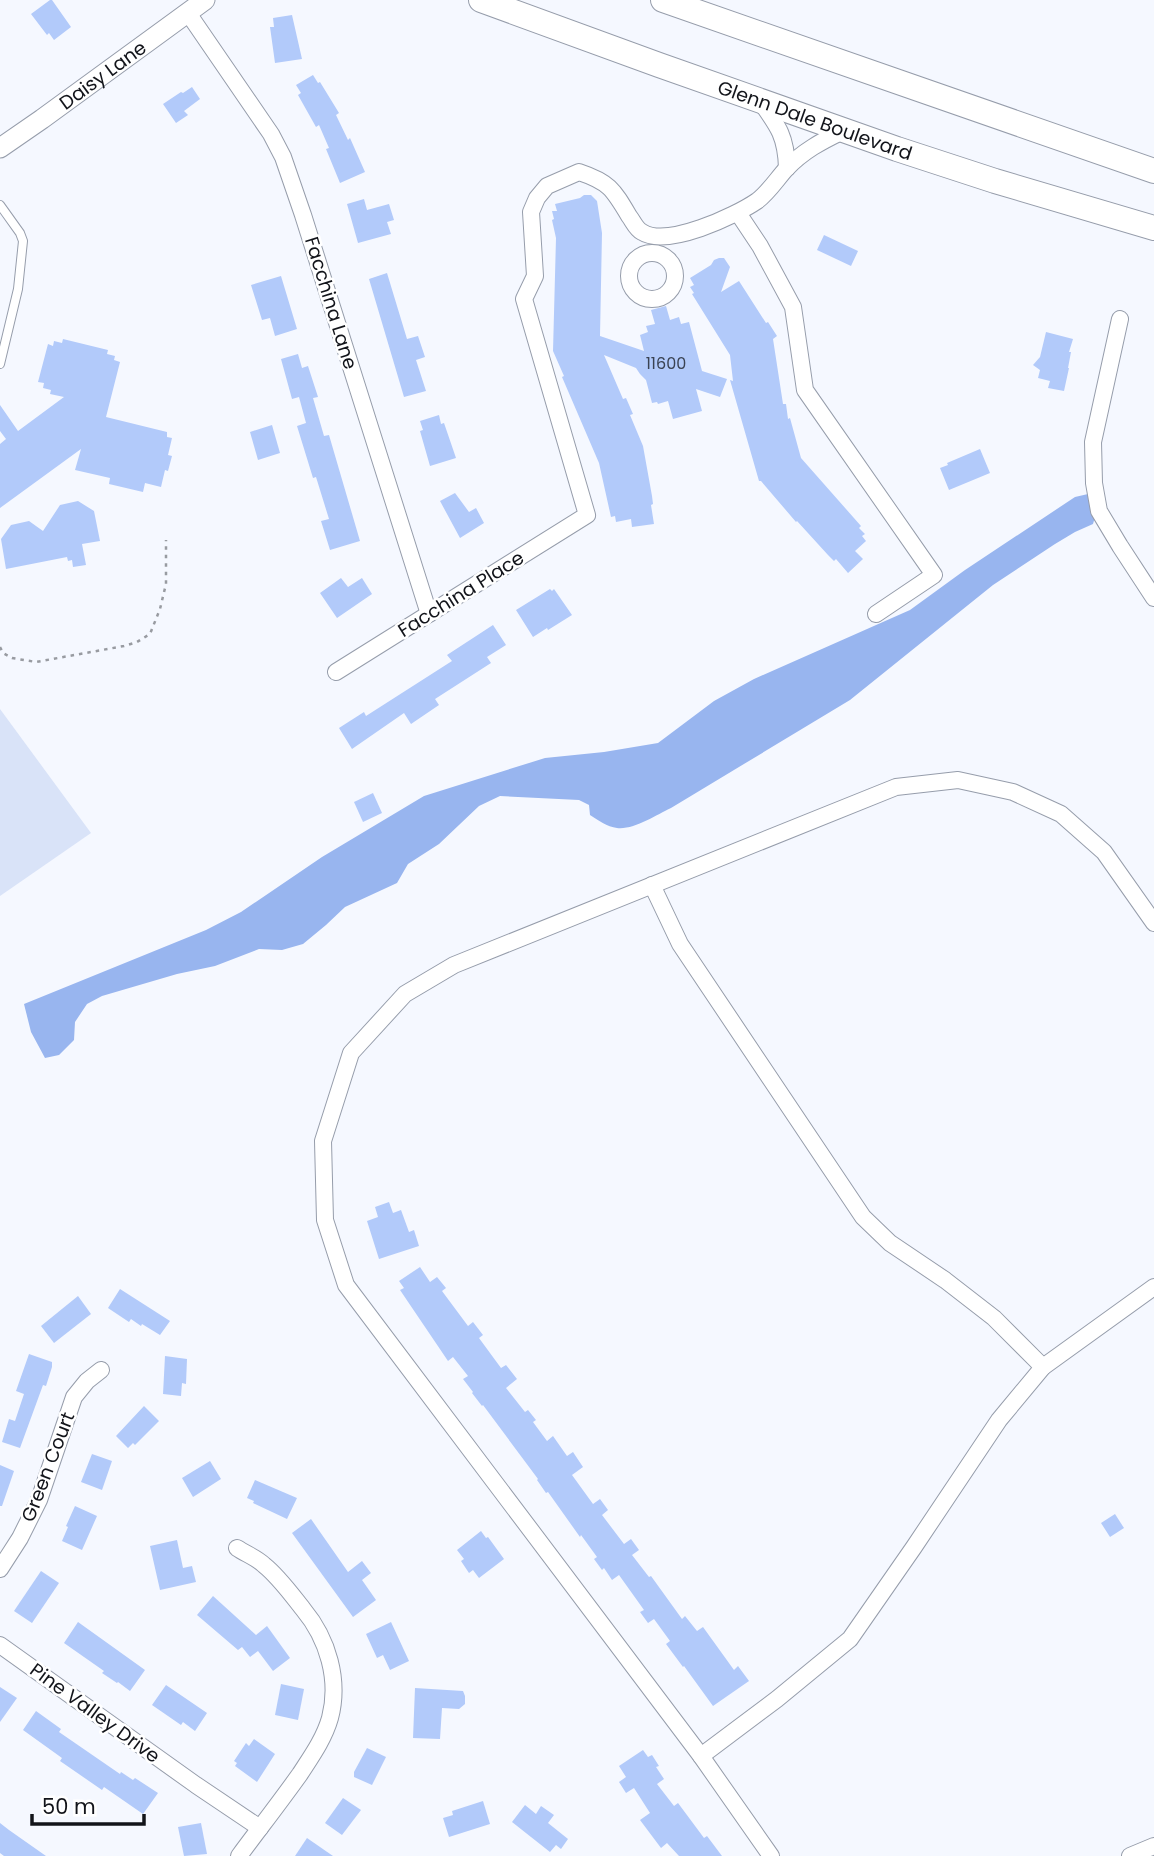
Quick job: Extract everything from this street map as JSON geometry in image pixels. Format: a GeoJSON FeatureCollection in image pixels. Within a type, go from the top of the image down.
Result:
{"type":"FeatureCollection","features":[{"type":"Feature","properties":{"kind":"main road","name":"Glenn Dale Boulevard"},"geometry":{"type":"LineString","coordinates":[[481,0],[843,131],[995,181],[1154,228]]}},
{"type":"Feature","properties":{"kind":"main road"},"geometry":{"type":"LineString","coordinates":[[663,0],[1154,171]]}},
{"type":"Feature","properties":{"kind":"street","name":"Daisy Lane"},"geometry":{"type":"LineString","coordinates":[[0,148],[205,0]]}},
{"type":"Feature","properties":{"kind":"street","name":"Facchina Lane"},"geometry":{"type":"LineString","coordinates":[[188,13],[257,113],[283,157],[429,614]]}},
{"type":"Feature","properties":{"kind":"street"},"geometry":{"type":"LineString","coordinates":[[759,100],[782,135],[787,148],[787,168]]}},
{"type":"Feature","properties":{"kind":"street"},"geometry":{"type":"LineString","coordinates":[[843,131],[803,152],[760,199],[738,213],[760,246],[793,307],[805,390],[934,575],[876,614]]}},
{"type":"Feature","properties":{"kind":"street","name":"Facchina Place"},"geometry":{"type":"LineString","coordinates":[[336,672],[587,515],[524,299],[535,276],[531,212],[537,198],[547,186],[579,172],[600,172],[634,224],[655,245],[738,213]]}},
{"type":"Feature","properties":{"kind":"street"},"geometry":{"type":"LineString","coordinates":[[1120,319],[1093,442],[1094,483],[1099,510],[1154,598]]}},
{"type":"Feature","properties":{"kind":"street"},"geometry":{"type":"LineString","coordinates":[[771,1856],[701,1756],[346,1285],[325,1220],[323,1141],[351,1054],[405,994],[454,965],[896,787],[958,780],[1013,792],[1061,814],[1104,852],[1154,923]]}},
{"type":"Feature","properties":{"kind":"street"},"geometry":{"type":"LineString","coordinates":[[652,885],[680,944],[863,1217],[890,1242],[994,1318],[1043,1367]]}},
{"type":"Feature","properties":{"kind":"street"},"geometry":{"type":"LineString","coordinates":[[701,1756],[777,1699],[850,1639],[999,1420],[1043,1367],[1154,1287]]}},
{"type":"Feature","properties":{"kind":"street","name":"Green Court"},"geometry":{"type":"LineString","coordinates":[[0,1569],[34,1510],[74,1397],[79,1388],[101,1370]]}},
{"type":"Feature","properties":{"kind":"street"},"geometry":{"type":"LineString","coordinates":[[237,1548],[263,1564],[307,1613],[326,1643],[333,1681],[330,1719],[321,1740],[287,1792],[239,1856]]}},
{"type":"Feature","properties":{"kind":"street","name":"Pine Valley Drive"},"geometry":{"type":"LineString","coordinates":[[0,1645],[260,1828]]}},
{"type":"Feature","properties":{"kind":"street"},"geometry":{"type":"LineString","coordinates":[[1130,1856],[1154,1846]]}},
{"type":"Feature","properties":{"kind":"lane"},"geometry":{"type":"LineString","coordinates":[[0,205],[23,241],[18,289],[0,363]]}},
{"type":"Feature","properties":{"kind":"path"},"geometry":{"type":"LineString","coordinates":[[0,647],[3,653],[12,658],[36,662],[124,646],[150,634],[166,584],[166,540]]}},
{"type":"Feature","properties":{"kind":"shaded area"},"geometry":{"type":"Polygon","coordinates":[[[1088,494],[1094,509],[1093,524],[1055,544],[993,585],[850,700],[652,818],[630,827],[617,828],[590,815],[589,805],[579,800],[500,796],[479,806],[439,844],[408,864],[397,883],[345,907],[303,944],[282,950],[259,949],[215,966],[102,996],[87,1004],[75,1022],[74,1040],[59,1055],[45,1058],[31,1032],[24,1004],[206,930],[241,912],[322,857],[424,796],[545,758],[658,743],[714,701],[754,679],[910,610],[1075,497],[1088,494]]]}},
{"type":"Feature","properties":{"kind":"shaded area"},"geometry":{"type":"Polygon","coordinates":[[[0,709],[91,833],[0,896],[0,709]]]}},
{"type":"Feature","properties":{"kind":"building"},"geometry":{"type":"Polygon","coordinates":[[[50,0],[71,27],[54,40],[31,14],[50,0]]]}},
{"type":"Feature","properties":{"kind":"building"},"geometry":{"type":"Polygon","coordinates":[[[292,15],[302,59],[275,63],[270,27],[274,27],[273,18],[292,15]]]}},
{"type":"Feature","properties":{"kind":"building"},"geometry":{"type":"Polygon","coordinates":[[[313,75],[339,113],[336,115],[365,172],[340,183],[319,125],[316,127],[298,95],[301,93],[296,85],[313,75]]]}},
{"type":"Feature","properties":{"kind":"building"},"geometry":{"type":"Polygon","coordinates":[[[192,87],[200,99],[184,111],[188,115],[176,123],[163,104],[192,87]]]}},
{"type":"Feature","properties":{"kind":"building"},"geometry":{"type":"Polygon","coordinates":[[[591,195],[597,201],[602,233],[600,336],[644,351],[640,335],[648,332],[646,326],[655,324],[651,310],[666,306],[670,320],[679,317],[681,324],[689,322],[702,371],[727,379],[720,397],[696,389],[702,411],[673,419],[668,401],[652,403],[646,380],[636,368],[604,355],[623,399],[626,398],[633,414],[630,415],[643,446],[654,524],[632,527],[631,519],[616,522],[615,516],[611,517],[599,463],[553,351],[556,238],[552,211],[557,211],[555,204],[591,195]]]}},
{"type":"Feature","properties":{"kind":"building"},"geometry":{"type":"Polygon","coordinates":[[[364,199],[367,210],[389,204],[394,220],[387,222],[391,234],[358,243],[347,204],[364,199]]]}},
{"type":"Feature","properties":{"kind":"building"},"geometry":{"type":"Polygon","coordinates":[[[824,235],[858,251],[851,266],[817,250],[824,235]]]}},
{"type":"Feature","properties":{"kind":"building"},"geometry":{"type":"Polygon","coordinates":[[[719,258],[724,258],[730,267],[721,292],[739,281],[777,336],[773,339],[783,404],[786,404],[801,458],[865,534],[862,536],[866,541],[855,551],[863,559],[848,573],[759,481],[730,380],[733,381],[730,355],[690,287],[694,285],[690,278],[719,258]]]}},
{"type":"Feature","properties":{"kind":"building"},"geometry":{"type":"Polygon","coordinates":[[[387,273],[407,339],[418,336],[425,357],[416,360],[426,391],[404,397],[369,279],[387,273]]]}},
{"type":"Feature","properties":{"kind":"building"},"geometry":{"type":"Polygon","coordinates":[[[281,276],[297,329],[275,336],[270,318],[262,320],[251,285],[281,276]]]}},
{"type":"Feature","properties":{"kind":"building"},"geometry":{"type":"Polygon","coordinates":[[[1046,332],[1073,339],[1064,391],[1048,388],[1050,381],[1038,378],[1040,370],[1033,365],[1040,357],[1046,332]]]}},
{"type":"Feature","properties":{"kind":"building"},"geometry":{"type":"Polygon","coordinates":[[[63,339],[108,350],[107,354],[115,356],[114,360],[120,362],[106,417],[167,432],[167,437],[172,438],[168,455],[172,456],[168,471],[165,470],[161,487],[145,483],[143,492],[109,484],[110,478],[75,470],[81,449],[0,508],[0,444],[6,439],[0,431],[0,405],[18,431],[64,397],[50,394],[51,390],[43,388],[44,383],[38,382],[48,344],[53,346],[54,341],[62,343],[63,339]]]}},
{"type":"Feature","properties":{"kind":"building"},"geometry":{"type":"Polygon","coordinates":[[[298,354],[302,368],[308,366],[318,397],[313,398],[324,436],[329,435],[360,541],[330,550],[321,521],[329,519],[297,426],[306,423],[299,397],[292,399],[281,359],[298,354]]]}},
{"type":"Feature","properties":{"kind":"building"},"geometry":{"type":"Polygon","coordinates":[[[439,415],[456,458],[430,466],[420,431],[423,430],[420,421],[439,415]]]}},
{"type":"Feature","properties":{"kind":"building"},"geometry":{"type":"Polygon","coordinates":[[[272,425],[280,453],[258,460],[250,432],[272,425]]]}},
{"type":"Feature","properties":{"kind":"building"},"geometry":{"type":"Polygon","coordinates":[[[980,449],[990,473],[949,490],[940,468],[980,449]]]}},
{"type":"Feature","properties":{"kind":"building"},"geometry":{"type":"Polygon","coordinates":[[[455,493],[469,512],[476,508],[484,523],[460,538],[440,501],[455,493]]]}},
{"type":"Feature","properties":{"kind":"building"},"geometry":{"type":"Polygon","coordinates":[[[78,501],[94,511],[100,541],[82,544],[86,565],[73,567],[72,560],[68,561],[67,557],[6,569],[1,539],[11,525],[29,521],[43,531],[60,505],[78,501]]]}},
{"type":"Feature","properties":{"kind":"building"},"geometry":{"type":"Polygon","coordinates":[[[341,578],[348,587],[362,578],[372,594],[337,618],[320,593],[341,578]]]}},
{"type":"Feature","properties":{"kind":"building"},"geometry":{"type":"Polygon","coordinates":[[[554,589],[572,615],[533,637],[516,610],[554,589]]]}},
{"type":"Feature","properties":{"kind":"building"},"geometry":{"type":"Polygon","coordinates":[[[493,625],[506,645],[487,657],[491,663],[435,699],[439,705],[411,724],[404,713],[352,749],[339,728],[364,712],[366,716],[452,661],[447,655],[493,625]]]}},
{"type":"Feature","properties":{"kind":"building"},"geometry":{"type":"Polygon","coordinates":[[[373,793],[382,813],[363,822],[354,802],[373,793]]]}},
{"type":"Feature","properties":{"kind":"building"},"geometry":{"type":"Polygon","coordinates":[[[389,1202],[393,1213],[401,1210],[409,1232],[414,1230],[419,1246],[379,1259],[367,1221],[378,1217],[375,1207],[389,1202]]]}},
{"type":"Feature","properties":{"kind":"building"},"geometry":{"type":"Polygon","coordinates":[[[420,1267],[430,1282],[437,1277],[446,1288],[442,1291],[468,1326],[473,1322],[483,1335],[479,1338],[501,1368],[506,1365],[517,1379],[506,1388],[525,1412],[528,1410],[536,1420],[533,1422],[547,1441],[553,1436],[567,1456],[573,1452],[583,1467],[572,1475],[593,1504],[600,1499],[608,1510],[602,1515],[624,1544],[631,1539],[639,1550],[632,1555],[682,1619],[685,1616],[697,1631],[703,1627],[734,1670],[738,1666],[749,1681],[713,1706],[666,1644],[670,1641],[654,1619],[648,1623],[640,1612],[644,1610],[619,1575],[612,1580],[604,1568],[602,1570],[594,1559],[597,1557],[581,1535],[580,1537],[472,1393],[463,1379],[468,1376],[453,1357],[448,1361],[400,1290],[404,1288],[399,1281],[420,1267]]]}},
{"type":"Feature","properties":{"kind":"building"},"geometry":{"type":"Polygon","coordinates":[[[120,1289],[170,1321],[160,1335],[131,1319],[129,1322],[108,1308],[120,1289]]]}},
{"type":"Feature","properties":{"kind":"building"},"geometry":{"type":"Polygon","coordinates":[[[78,1296],[91,1314],[54,1343],[41,1326],[78,1296]]]}},
{"type":"Feature","properties":{"kind":"building"},"geometry":{"type":"Polygon","coordinates":[[[29,1354],[52,1362],[52,1367],[20,1448],[2,1442],[9,1419],[15,1421],[24,1394],[16,1391],[29,1354]]]}},
{"type":"Feature","properties":{"kind":"building"},"geometry":{"type":"Polygon","coordinates":[[[165,1356],[187,1359],[186,1384],[182,1383],[181,1396],[163,1394],[165,1356]]]}},
{"type":"Feature","properties":{"kind":"building"},"geometry":{"type":"Polygon","coordinates":[[[144,1406],[159,1421],[135,1445],[133,1443],[128,1448],[116,1436],[144,1406]]]}},
{"type":"Feature","properties":{"kind":"building"},"geometry":{"type":"Polygon","coordinates":[[[92,1454],[112,1461],[102,1490],[81,1482],[92,1454]]]}},
{"type":"Feature","properties":{"kind":"building"},"geometry":{"type":"Polygon","coordinates":[[[210,1461],[221,1479],[193,1497],[182,1478],[210,1461]]]}},
{"type":"Feature","properties":{"kind":"building"},"geometry":{"type":"Polygon","coordinates":[[[0,1465],[14,1471],[2,1506],[0,1506],[0,1465]]]}},
{"type":"Feature","properties":{"kind":"building"},"geometry":{"type":"Polygon","coordinates":[[[255,1480],[297,1498],[287,1519],[247,1498],[255,1480]]]}},
{"type":"Feature","properties":{"kind":"building"},"geometry":{"type":"Polygon","coordinates":[[[75,1506],[97,1516],[82,1550],[62,1541],[75,1506]]]}},
{"type":"Feature","properties":{"kind":"building"},"geometry":{"type":"Polygon","coordinates":[[[1115,1514],[1124,1528],[1110,1537],[1101,1523],[1115,1514]]]}},
{"type":"Feature","properties":{"kind":"building"},"geometry":{"type":"Polygon","coordinates":[[[311,1519],[348,1572],[362,1561],[371,1573],[362,1580],[376,1600],[353,1617],[292,1533],[311,1519]]]}},
{"type":"Feature","properties":{"kind":"building"},"geometry":{"type":"Polygon","coordinates":[[[481,1531],[504,1559],[479,1578],[473,1570],[469,1573],[457,1550],[481,1531]]]}},
{"type":"Feature","properties":{"kind":"building"},"geometry":{"type":"Polygon","coordinates":[[[177,1540],[183,1568],[192,1566],[196,1582],[160,1590],[150,1546],[177,1540]]]}},
{"type":"Feature","properties":{"kind":"building"},"geometry":{"type":"Polygon","coordinates":[[[41,1571],[59,1583],[32,1623],[14,1611],[41,1571]]]}},
{"type":"Feature","properties":{"kind":"building"},"geometry":{"type":"Polygon","coordinates":[[[213,1596],[256,1635],[267,1626],[290,1658],[273,1671],[258,1651],[250,1657],[242,1647],[238,1650],[197,1615],[213,1596]]]}},
{"type":"Feature","properties":{"kind":"building"},"geometry":{"type":"Polygon","coordinates":[[[78,1622],[145,1670],[130,1691],[64,1643],[78,1622]]]}},
{"type":"Feature","properties":{"kind":"building"},"geometry":{"type":"Polygon","coordinates":[[[391,1622],[409,1661],[390,1670],[383,1655],[377,1658],[366,1634],[391,1622]]]}},
{"type":"Feature","properties":{"kind":"building"},"geometry":{"type":"Polygon","coordinates":[[[281,1684],[304,1689],[298,1720],[275,1715],[281,1684]]]}},
{"type":"Feature","properties":{"kind":"building"},"geometry":{"type":"Polygon","coordinates":[[[166,1685],[207,1713],[195,1731],[183,1722],[181,1725],[152,1705],[166,1685]]]}},
{"type":"Feature","properties":{"kind":"building"},"geometry":{"type":"Polygon","coordinates":[[[0,1687],[17,1698],[0,1722],[0,1687]]]}},
{"type":"Feature","properties":{"kind":"building"},"geometry":{"type":"Polygon","coordinates":[[[415,1688],[463,1691],[465,1704],[459,1709],[442,1708],[440,1739],[413,1738],[415,1688]]]}},
{"type":"Feature","properties":{"kind":"building"},"geometry":{"type":"Polygon","coordinates":[[[36,1711],[61,1729],[59,1732],[120,1774],[121,1772],[133,1780],[135,1778],[158,1793],[143,1814],[60,1761],[62,1758],[23,1730],[36,1711]]]}},
{"type":"Feature","properties":{"kind":"building"},"geometry":{"type":"Polygon","coordinates":[[[254,1739],[275,1754],[257,1782],[235,1766],[237,1763],[234,1761],[246,1743],[249,1746],[254,1739]]]}},
{"type":"Feature","properties":{"kind":"building"},"geometry":{"type":"Polygon","coordinates":[[[367,1748],[386,1757],[372,1785],[354,1777],[367,1748]]]}},
{"type":"Feature","properties":{"kind":"building"},"geometry":{"type":"Polygon","coordinates":[[[643,1750],[648,1757],[652,1755],[659,1766],[656,1767],[664,1779],[657,1784],[674,1806],[678,1803],[704,1838],[707,1836],[722,1856],[679,1856],[667,1843],[661,1848],[640,1820],[650,1813],[634,1788],[626,1793],[619,1782],[626,1777],[619,1766],[643,1750]]]}},
{"type":"Feature","properties":{"kind":"building"},"geometry":{"type":"Polygon","coordinates":[[[343,1798],[361,1810],[342,1835],[325,1823],[343,1798]]]}},
{"type":"Feature","properties":{"kind":"building"},"geometry":{"type":"Polygon","coordinates":[[[483,1801],[490,1824],[449,1837],[443,1818],[453,1815],[452,1811],[483,1801]]]}},
{"type":"Feature","properties":{"kind":"building"},"geometry":{"type":"Polygon","coordinates":[[[525,1805],[536,1814],[541,1806],[554,1815],[548,1823],[568,1839],[561,1849],[556,1845],[550,1852],[512,1822],[525,1805]]]}},
{"type":"Feature","properties":{"kind":"building"},"geometry":{"type":"Polygon","coordinates":[[[0,1823],[46,1856],[4,1856],[0,1853],[0,1823]]]}},
{"type":"Feature","properties":{"kind":"building"},"geometry":{"type":"Polygon","coordinates":[[[201,1823],[207,1854],[184,1856],[178,1827],[201,1823]]]}},
{"type":"Feature","properties":{"kind":"building"},"geometry":{"type":"Polygon","coordinates":[[[307,1838],[333,1856],[295,1856],[307,1838]]]}}]}
